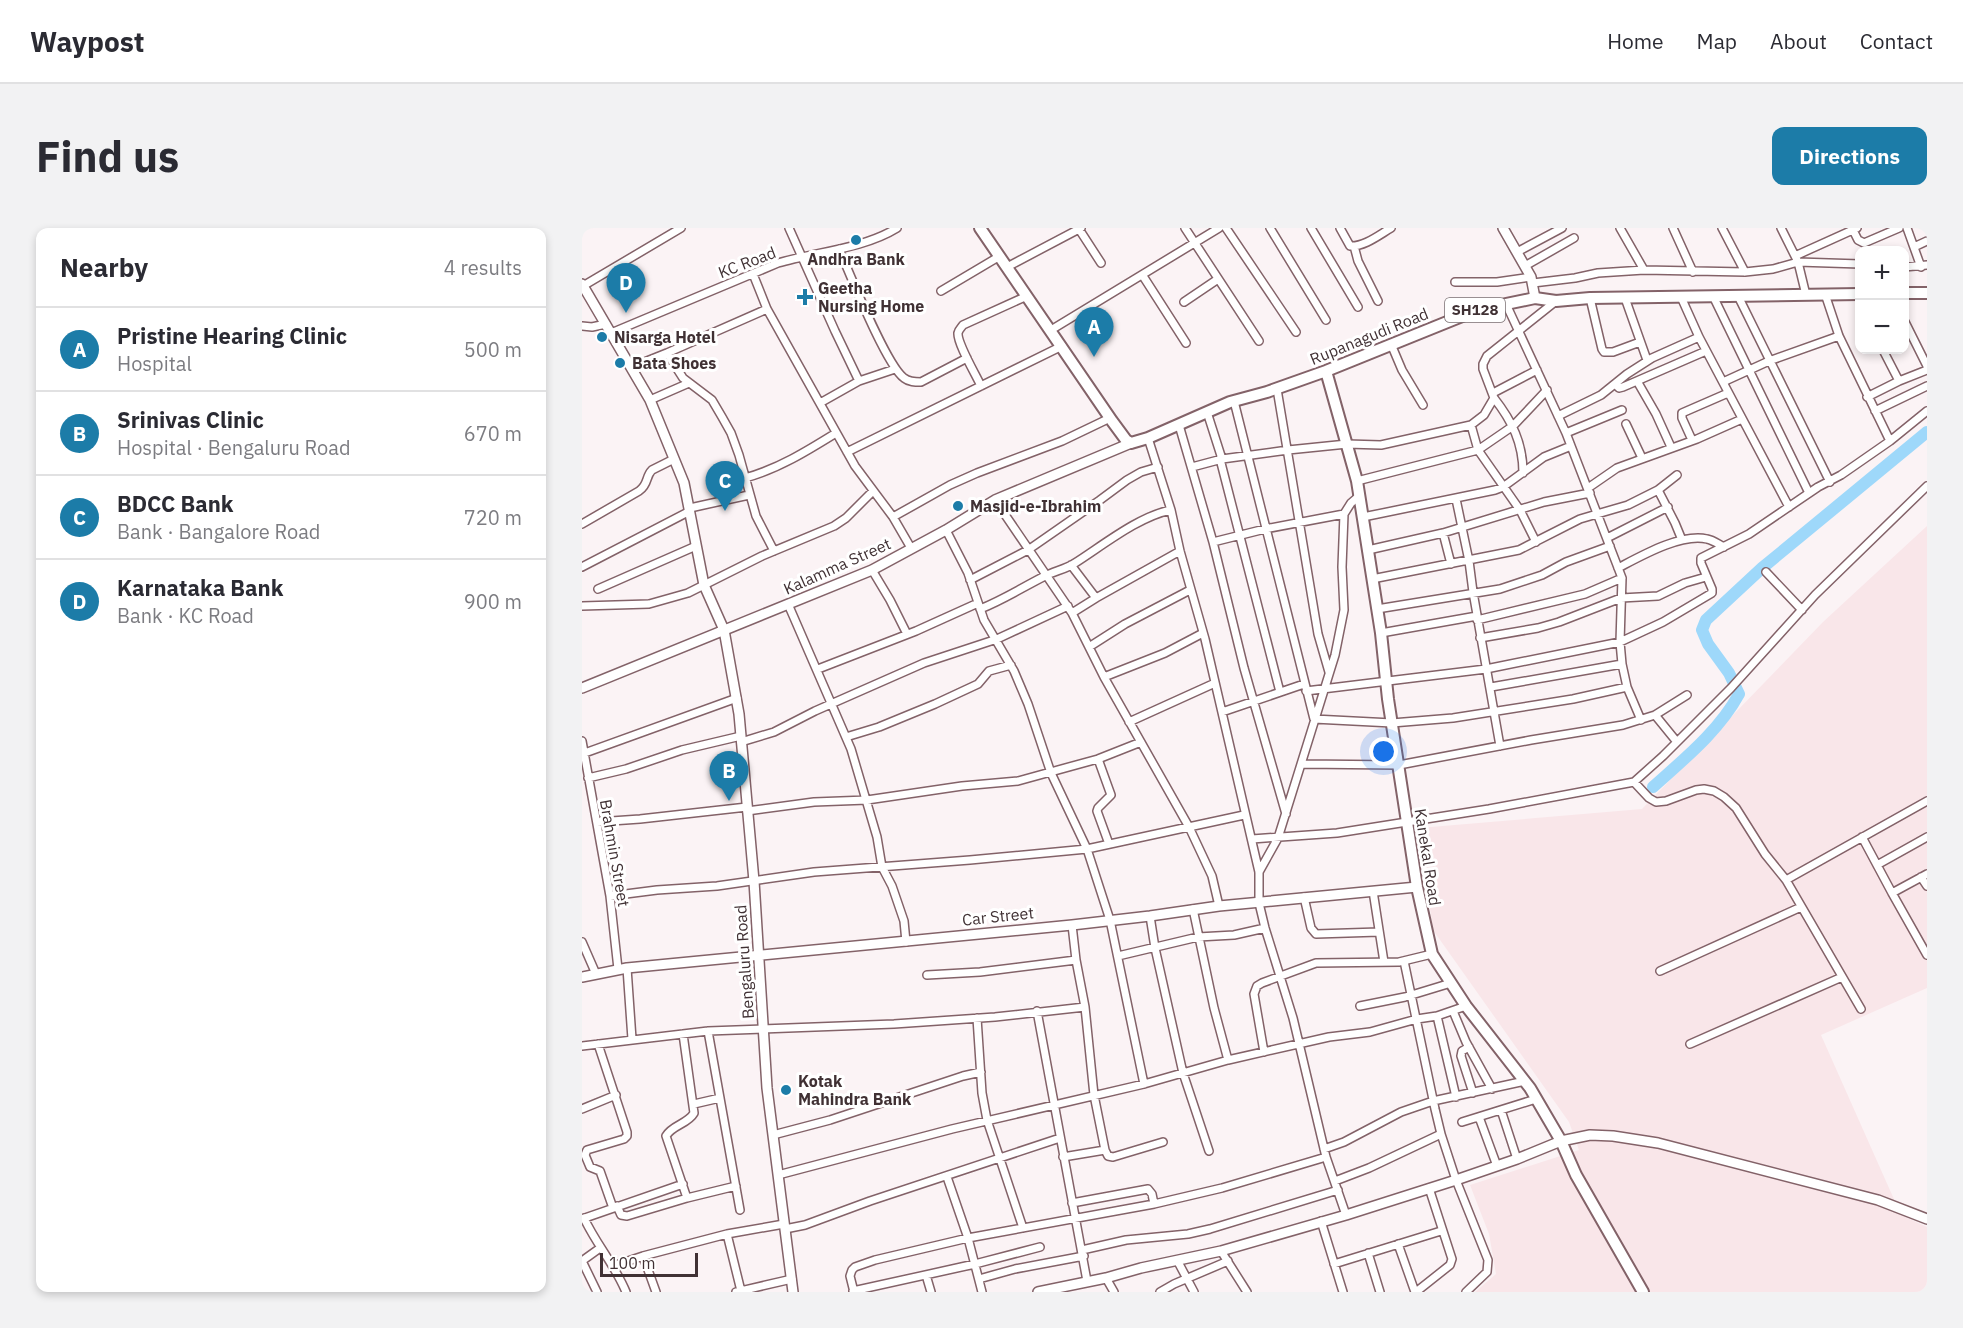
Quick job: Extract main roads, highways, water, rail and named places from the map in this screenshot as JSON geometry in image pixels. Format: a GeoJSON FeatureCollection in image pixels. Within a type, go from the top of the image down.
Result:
{"type":"FeatureCollection","features":[{"type":"Feature","properties":{"kind":"main road","name":"Rupanagudi Road"},"geometry":{"type":"LineString","coordinates":[[980,228],[1120,432],[1131,443],[1149,438],[1234,401],[1277,389],[1326,371],[1476,310],[1535,298],[1556,301],[1590,298],[1855,294]]}},
{"type":"Feature","properties":{"kind":"main road"},"geometry":{"type":"LineString","coordinates":[[1909,293],[1927,293]]}},
{"type":"Feature","properties":{"kind":"main road","name":"Kanekal Road"},"geometry":{"type":"LineString","coordinates":[[1326,371],[1357,481],[1417,887],[1432,954],[1466,1006],[1525,1081],[1561,1141],[1576,1175],[1643,1292]]}},
{"type":"Feature","properties":{"kind":"waterway"},"geometry":{"type":"LineString","coordinates":[[1653,787],[1711,732],[1739,694],[1729,673],[1708,644],[1702,630],[1706,620],[1762,568],[1927,432]]}},
{"type":"Feature","properties":{"kind":"place","name":"Andhra Bank"},"geometry":{"type":"Point","coordinates":[856,240]}},
{"type":"Feature","properties":{"kind":"place","name":"Geetha Nursing Home"},"geometry":{"type":"Point","coordinates":[805,297]}},
{"type":"Feature","properties":{"kind":"place","name":"Karnataka Bank"},"geometry":{"type":"Point","coordinates":[626,313]}},
{"type":"Feature","properties":{"kind":"place","name":"Nisarga Hotel"},"geometry":{"type":"Point","coordinates":[602,337]}},
{"type":"Feature","properties":{"kind":"place","name":"Pristine Hearing Clinic"},"geometry":{"type":"Point","coordinates":[1094,357]}},
{"type":"Feature","properties":{"kind":"place","name":"Bata Shoes"},"geometry":{"type":"Point","coordinates":[620,363]}},
{"type":"Feature","properties":{"kind":"place","name":"Masjid-e-Ibrahim"},"geometry":{"type":"Point","coordinates":[958,506]}},
{"type":"Feature","properties":{"kind":"place","name":"BDCC Bank"},"geometry":{"type":"Point","coordinates":[725,511]}},
{"type":"Feature","properties":{"kind":"place","name":"Srinivas Clinic"},"geometry":{"type":"Point","coordinates":[729,801]}},
{"type":"Feature","properties":{"kind":"place","name":"Kotak Mahindra Bank"},"geometry":{"type":"Point","coordinates":[786,1090]}}]}
